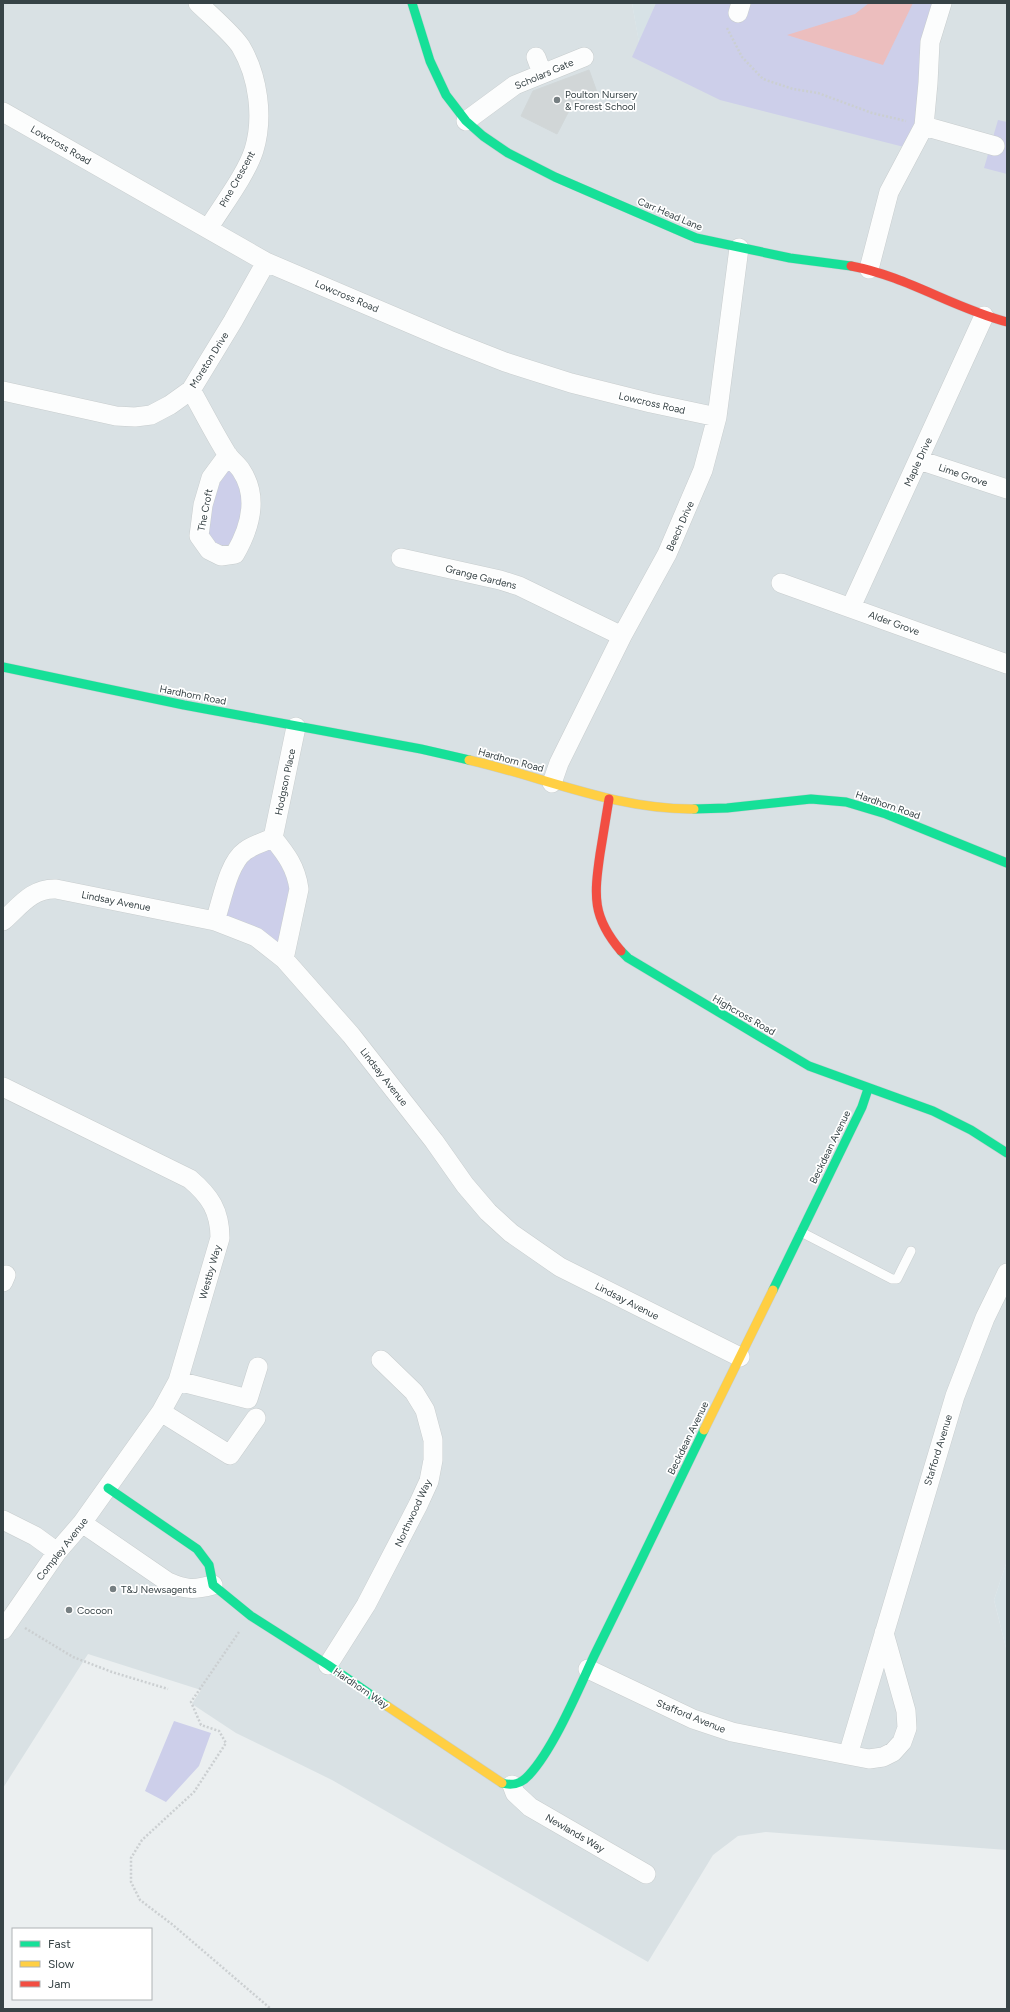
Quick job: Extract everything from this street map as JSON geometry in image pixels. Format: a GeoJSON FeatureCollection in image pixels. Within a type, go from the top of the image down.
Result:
{"type":"FeatureCollection","features":[{"type":"Feature","properties":{"kind":"street","name":"Pine Crescent"},"geometry":{"type":"LineString","coordinates":[[198,3],[240,45],[252,73],[257,96],[259,123],[259,130],[254,151],[208,229]]}},
{"type":"Feature","properties":{"kind":"street","name":"Carr Head Lane"},"geometry":{"type":"LineString","coordinates":[[412,3],[437,75],[446,95],[466,121],[483,136],[508,153],[555,177],[696,238],[790,258],[824,261],[869,269],[900,279],[984,316],[1007,322]]}},
{"type":"Feature","properties":{"kind":"street"},"geometry":{"type":"LineString","coordinates":[[869,269],[889,192],[924,126],[930,42],[942,3]]}},
{"type":"Feature","properties":{"kind":"street","name":"Scholars Gate"},"geometry":{"type":"LineString","coordinates":[[466,121],[515,85],[539,65],[584,57]]}},
{"type":"Feature","properties":{"kind":"street","name":"Lowcross Road"},"geometry":{"type":"LineString","coordinates":[[3,112],[266,262],[449,340],[505,362],[578,385],[717,417]]}},
{"type":"Feature","properties":{"kind":"street"},"geometry":{"type":"LineString","coordinates":[[924,126],[995,146]]}},
{"type":"Feature","properties":{"kind":"street","name":"Beech Drive"},"geometry":{"type":"LineString","coordinates":[[552,782],[559,763],[622,636],[667,554],[693,497],[709,452],[717,417],[739,248]]}},
{"type":"Feature","properties":{"kind":"street","name":"Moreton Drive"},"geometry":{"type":"LineString","coordinates":[[3,391],[116,416],[135,417],[151,415],[170,406],[190,390],[233,321],[266,262]]}},
{"type":"Feature","properties":{"kind":"street","name":"Maple Drive"},"geometry":{"type":"LineString","coordinates":[[851,607],[984,316]]}},
{"type":"Feature","properties":{"kind":"street","name":"The Croft"},"geometry":{"type":"LineString","coordinates":[[190,390],[228,455],[242,471],[251,497],[249,526],[244,539],[235,554],[221,556],[209,550],[199,536],[203,505],[211,478],[228,455]]}},
{"type":"Feature","properties":{"kind":"street","name":"Lime Grove"},"geometry":{"type":"LineString","coordinates":[[919,460],[1007,489]]}},
{"type":"Feature","properties":{"kind":"street","name":"Grange Gardens"},"geometry":{"type":"LineString","coordinates":[[401,558],[500,580],[519,586],[622,636]]}},
{"type":"Feature","properties":{"kind":"street","name":"Alder Grove"},"geometry":{"type":"LineString","coordinates":[[781,583],[1007,664]]}},
{"type":"Feature","properties":{"kind":"street","name":"Hardhorn Road"},"geometry":{"type":"LineString","coordinates":[[3,667],[296,727],[421,749],[483,763],[609,799],[674,809],[727,808],[810,799],[846,802],[886,814],[1007,863]]}},
{"type":"Feature","properties":{"kind":"street","name":"Hodgson Place"},"geometry":{"type":"LineString","coordinates":[[273,838],[296,727]]}},
{"type":"Feature","properties":{"kind":"street","name":"Highcross Road"},"geometry":{"type":"LineString","coordinates":[[609,799],[595,888],[595,902],[599,914],[615,946],[628,958],[809,1066],[868,1089],[907,1100],[938,1113],[978,1134],[1007,1153]]}},
{"type":"Feature","properties":{"kind":"street"},"geometry":{"type":"LineString","coordinates":[[215,921],[232,869],[237,859],[245,851],[273,838],[290,860],[298,878],[299,889],[284,959]]}},
{"type":"Feature","properties":{"kind":"street","name":"Lindsay Avenue"},"geometry":{"type":"LineString","coordinates":[[3,921],[33,894],[44,889],[56,889],[215,921],[256,937],[284,959],[351,1035],[430,1135],[465,1186],[488,1212],[511,1233],[560,1267],[740,1357]]}},
{"type":"Feature","properties":{"kind":"street","name":"Westby Way"},"geometry":{"type":"LineString","coordinates":[[3,1087],[190,1179],[205,1192],[220,1224],[220,1238],[178,1381],[161,1412],[108,1488]]}},
{"type":"Feature","properties":{"kind":"street","name":"Beckdean Avenue"},"geometry":{"type":"LineString","coordinates":[[512,1785],[521,1782],[540,1759],[554,1736],[862,1107],[868,1089]]}},
{"type":"Feature","properties":{"kind":"street","name":"Stafford Avenue"},"geometry":{"type":"LineString","coordinates":[[848,1755],[955,1396],[985,1318],[1007,1273]]}},
{"type":"Feature","properties":{"kind":"street","name":"Northwood Way"},"geometry":{"type":"LineString","coordinates":[[328,1665],[366,1605],[415,1512],[429,1481],[433,1460],[433,1440],[425,1410],[409,1387],[381,1360]]}},
{"type":"Feature","properties":{"kind":"street"},"geometry":{"type":"LineString","coordinates":[[178,1381],[248,1399],[258,1367]]}},
{"type":"Feature","properties":{"kind":"street"},"geometry":{"type":"LineString","coordinates":[[161,1412],[230,1455],[256,1418]]}},
{"type":"Feature","properties":{"kind":"street"},"geometry":{"type":"LineString","coordinates":[[82,1523],[168,1582],[181,1588],[195,1590],[213,1585],[212,1569],[208,1560],[198,1549],[108,1488]]}},
{"type":"Feature","properties":{"kind":"street","name":"Compley Avenue"},"geometry":{"type":"LineString","coordinates":[[7,1624],[57,1552],[82,1523],[108,1488]]}},
{"type":"Feature","properties":{"kind":"street"},"geometry":{"type":"LineString","coordinates":[[3,1520],[35,1536],[57,1552]]}},
{"type":"Feature","properties":{"kind":"street","name":"Hardhorn Way"},"geometry":{"type":"LineString","coordinates":[[213,1585],[251,1616],[328,1665],[495,1780],[502,1784],[512,1785]]}},
{"type":"Feature","properties":{"kind":"street","name":"Stafford Avenue"},"geometry":{"type":"LineString","coordinates":[[588,1669],[687,1716],[732,1732],[848,1755],[869,1758],[883,1757],[893,1752],[902,1742],[907,1728],[906,1712],[884,1633]]}},
{"type":"Feature","properties":{"kind":"street","name":"Newlands Way"},"geometry":{"type":"LineString","coordinates":[[512,1785],[515,1793],[530,1807],[646,1874]]}},
{"type":"Feature","properties":{"kind":"lane"},"geometry":{"type":"LineString","coordinates":[[801,1232],[892,1279],[897,1279],[900,1275],[911,1251]]}},
{"type":"Feature","properties":{"kind":"path"},"geometry":{"type":"LineString","coordinates":[[735,12],[728,33],[742,57],[763,79],[793,89],[818,93],[872,113],[924,126]]}},
{"type":"Feature","properties":{"kind":"path"},"geometry":{"type":"LineString","coordinates":[[251,1616],[191,1702],[201,1724],[219,1731],[226,1744],[194,1792],[142,1840],[131,1858],[131,1882],[140,1900],[174,1925],[271,2009]]}},
{"type":"Feature","properties":{"kind":"path"},"geometry":{"type":"LineString","coordinates":[[7,1624],[73,1657],[112,1672],[168,1690]]}},
{"type":"Feature","properties":{"kind":"shaded area"},"geometry":{"type":"Polygon","coordinates":[[[3,3],[632,3],[639,42],[656,3],[1007,3],[1007,1561],[994,1600],[1007,1652],[1007,1850],[766,1832],[738,1836],[713,1855],[648,1962],[332,1780],[236,1733],[192,1704],[201,1690],[88,1654],[3,1788],[3,3]]]}},
{"type":"Feature","properties":{"kind":"shaded area"},"geometry":{"type":"Polygon","coordinates":[[[632,3],[656,3],[639,43],[633,9],[632,3]]]}},
{"type":"Feature","properties":{"kind":"shaded area"},"geometry":{"type":"Polygon","coordinates":[[[656,3],[730,3],[736,20],[743,21],[751,3],[936,3],[917,124],[904,147],[720,100],[632,57],[656,3]]]}},
{"type":"Feature","properties":{"kind":"shaded area"},"geometry":{"type":"Polygon","coordinates":[[[869,3],[913,3],[883,65],[787,35],[855,14],[869,3]]]}},
{"type":"Feature","properties":{"kind":"shaded area"},"geometry":{"type":"Polygon","coordinates":[[[998,120],[1007,122],[1007,174],[984,168],[998,120]]]}},
{"type":"Feature","properties":{"kind":"shaded area"},"geometry":{"type":"Polygon","coordinates":[[[228,455],[248,495],[235,554],[209,550],[203,505],[228,455]]]}},
{"type":"Feature","properties":{"kind":"shaded area"},"geometry":{"type":"Polygon","coordinates":[[[273,838],[295,869],[284,959],[215,921],[232,869],[273,838]]]}},
{"type":"Feature","properties":{"kind":"shaded area"},"geometry":{"type":"Polygon","coordinates":[[[1007,1561],[1007,1652],[994,1600],[1007,1561]]]}},
{"type":"Feature","properties":{"kind":"shaded area"},"geometry":{"type":"Polygon","coordinates":[[[174,1721],[211,1733],[199,1766],[166,1802],[145,1791],[174,1721]]]}},
{"type":"Feature","properties":{"kind":"building","name":"Poulton Nursery & Forest School"},"geometry":{"type":"Polygon","coordinates":[[[589,70],[598,95],[572,105],[557,134],[521,116],[533,91],[589,70]]]}},
{"type":"Feature","properties":{"kind":"traffic: fast"},"geometry":{"type":"LineString","coordinates":[[412,3],[430,61],[446,95],[466,121],[483,136],[508,153],[555,177],[696,238],[790,258],[851,266]]}},
{"type":"Feature","properties":{"kind":"traffic: fast"},"geometry":{"type":"LineString","coordinates":[[3,667],[184,705],[421,749],[469,760]]}},
{"type":"Feature","properties":{"kind":"traffic: fast"},"geometry":{"type":"LineString","coordinates":[[694,809],[727,808],[811,799],[846,802],[886,814],[1007,863]]}},
{"type":"Feature","properties":{"kind":"traffic: fast"},"geometry":{"type":"LineString","coordinates":[[621,951],[628,958],[809,1066],[933,1111],[971,1130],[1007,1153]]}},
{"type":"Feature","properties":{"kind":"traffic: fast"},"geometry":{"type":"LineString","coordinates":[[773,1290],[862,1107],[868,1089]]}},
{"type":"Feature","properties":{"kind":"traffic: fast"},"geometry":{"type":"LineString","coordinates":[[502,1783],[517,1784],[526,1778],[547,1750],[573,1701],[704,1430]]}},
{"type":"Feature","properties":{"kind":"traffic: fast"},"geometry":{"type":"LineString","coordinates":[[108,1488],[197,1549],[209,1565],[213,1585],[251,1616],[328,1665],[387,1706]]}},
{"type":"Feature","properties":{"kind":"traffic: slow"},"geometry":{"type":"LineString","coordinates":[[469,760],[608,798],[665,808],[694,809]]}},
{"type":"Feature","properties":{"kind":"traffic: slow"},"geometry":{"type":"LineString","coordinates":[[704,1430],[773,1290]]}},
{"type":"Feature","properties":{"kind":"traffic: slow"},"geometry":{"type":"LineString","coordinates":[[387,1706],[502,1783]]}},
{"type":"Feature","properties":{"kind":"traffic: jam"},"geometry":{"type":"LineString","coordinates":[[851,266],[891,277],[968,309],[1007,322]]}},
{"type":"Feature","properties":{"kind":"traffic: jam"},"geometry":{"type":"LineString","coordinates":[[609,799],[600,854],[596,894],[600,916],[612,939],[621,951]]}},
{"type":"Feature","properties":{"kind":"place","name":"Poulton Nursery & Forest School"},"geometry":{"type":"Point","coordinates":[557,100]}},
{"type":"Feature","properties":{"kind":"place","name":"T&J Newsagents"},"geometry":{"type":"Point","coordinates":[113,1589]}},
{"type":"Feature","properties":{"kind":"place","name":"Cocoon"},"geometry":{"type":"Point","coordinates":[69,1610]}}]}
